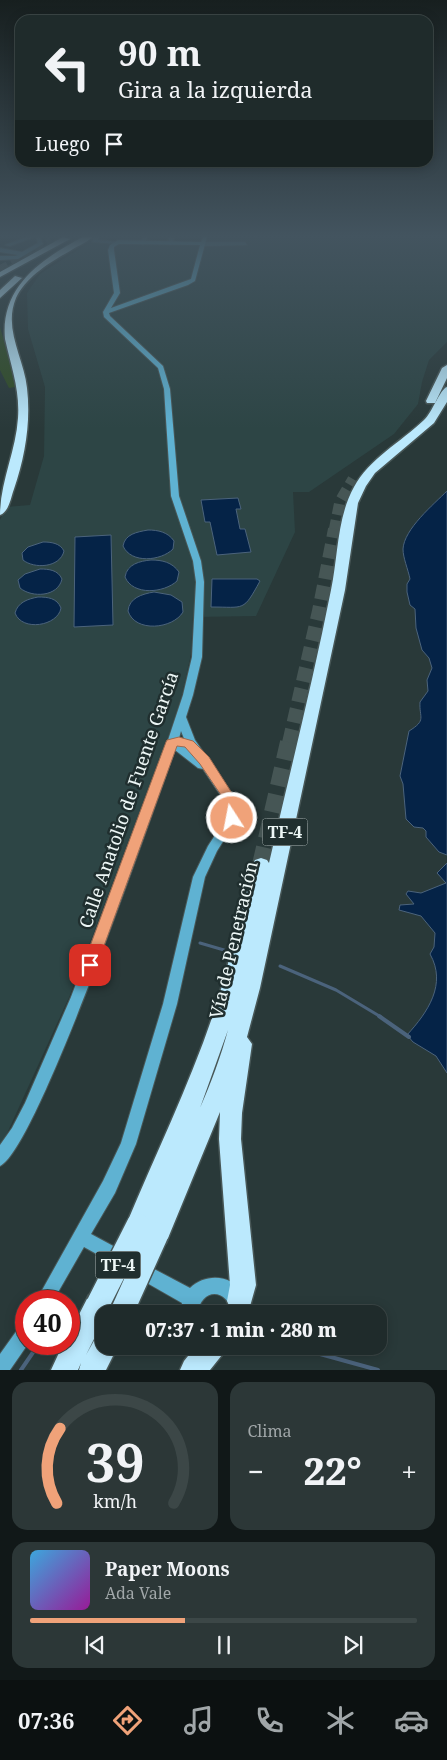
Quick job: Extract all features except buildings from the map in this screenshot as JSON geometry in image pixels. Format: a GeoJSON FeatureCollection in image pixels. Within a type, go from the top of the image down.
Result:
{"type":"FeatureCollection","features":[{"type":"Feature","properties":{"kind":"highway"},"geometry":{"type":"LineString","coordinates":[[0,511],[17,462],[23,407],[22,386],[6,326],[7,308],[11,301]]}},
{"type":"Feature","properties":{"kind":"highway","name":"Vía de Penetración"},"geometry":{"type":"LineString","coordinates":[[112,1305],[148,1229],[218,1092],[235,1044],[250,988],[338,590],[352,503],[360,486],[371,471],[424,414],[447,368]]}},
{"type":"Feature","properties":{"kind":"highway","name":"Vía de Penetración"},"geometry":{"type":"LineString","coordinates":[[353,479],[370,459],[430,421],[440,407],[447,390]]}},
{"type":"Feature","properties":{"kind":"highway","name":"Vía de Penetración"},"geometry":{"type":"LineString","coordinates":[[148,1229],[215,1039],[232,982],[261,864]]}},
{"type":"Feature","properties":{"kind":"highway"},"geometry":{"type":"LineString","coordinates":[[241,1305],[243,1285],[230,1139],[231,1113],[250,988]]}},
{"type":"Feature","properties":{"kind":"highway","name":"Vía de Penetración"},"geometry":{"type":"LineString","coordinates":[[64,1370],[95,1329]]}},
{"type":"Feature","properties":{"kind":"highway"},"geometry":{"type":"LineString","coordinates":[[92,1370],[100,1355]]}},
{"type":"Feature","properties":{"kind":"highway"},"geometry":{"type":"LineString","coordinates":[[193,1370],[206,1355]]}},
{"type":"Feature","properties":{"kind":"street"},"geometry":{"type":"LineString","coordinates":[[106,312],[135,301]]}},
{"type":"Feature","properties":{"kind":"street"},"geometry":{"type":"LineString","coordinates":[[106,312],[112,302],[126,304]]}},
{"type":"Feature","properties":{"kind":"street","name":"Calle Anatolio de Fuente García"},"geometry":{"type":"LineString","coordinates":[[0,1158],[17,1133],[30,1108],[78,997],[172,742],[196,664],[200,582],[197,561],[175,496],[168,389],[160,367],[107,317],[106,312]]}},
{"type":"Feature","properties":{"kind":"street"},"geometry":{"type":"LineString","coordinates":[[50,1290],[109,1186],[128,1144],[170,1004],[199,877],[212,849],[232,818],[231,801],[194,753],[181,716]]}},
{"type":"Feature","properties":{"kind":"street"},"geometry":{"type":"LineString","coordinates":[[172,742],[194,753]]}},
{"type":"Feature","properties":{"kind":"street"},"geometry":{"type":"LineString","coordinates":[[164,764],[176,757],[194,753]]}},
{"type":"Feature","properties":{"kind":"street"},"geometry":{"type":"LineString","coordinates":[[81,1236],[187,1305]]}},
{"type":"Feature","properties":{"kind":"street"},"geometry":{"type":"LineString","coordinates":[[191,1305],[204,1287],[220,1285],[235,1294],[240,1305]]}},
{"type":"Feature","properties":{"kind":"street"},"geometry":{"type":"LineString","coordinates":[[0,1369],[15,1348]]}},
{"type":"Feature","properties":{"kind":"shaded area"},"geometry":{"type":"Polygon","coordinates":[[[27,301],[447,301],[447,342],[429,360],[418,404],[394,434],[309,492],[293,492],[295,532],[256,616],[193,617],[191,654],[182,695],[166,743],[70,995],[4,1140],[0,1145],[0,520],[6,507],[30,505],[44,456],[45,387],[28,329],[27,301]]]}},
{"type":"Feature","properties":{"kind":"green space"},"geometry":{"type":"Polygon","coordinates":[[[0,327],[15,387],[9,388],[0,370],[0,327]]]}},
{"type":"Feature","properties":{"kind":"water"},"geometry":{"type":"Polygon","coordinates":[[[447,491],[447,855],[439,852],[426,837],[426,831],[423,828],[414,827],[406,819],[403,784],[400,776],[409,731],[420,721],[420,702],[428,691],[427,680],[432,668],[429,658],[422,650],[416,628],[415,609],[410,605],[407,584],[410,579],[403,549],[408,533],[414,525],[447,491]]]}},
{"type":"Feature","properties":{"kind":"water"},"geometry":{"type":"Polygon","coordinates":[[[238,498],[241,509],[236,509],[240,529],[245,529],[251,552],[217,555],[210,522],[205,522],[201,500],[238,498]]]}},
{"type":"Feature","properties":{"kind":"water"},"geometry":{"type":"Polygon","coordinates":[[[148,530],[159,531],[169,535],[174,541],[173,549],[161,556],[146,559],[132,556],[127,552],[123,546],[126,539],[136,533],[148,530]]]}},
{"type":"Feature","properties":{"kind":"water"},"geometry":{"type":"Polygon","coordinates":[[[111,535],[113,625],[74,627],[75,537],[111,535]]]}},
{"type":"Feature","properties":{"kind":"water"},"geometry":{"type":"Polygon","coordinates":[[[43,542],[60,546],[64,551],[62,557],[52,564],[40,566],[23,560],[22,553],[28,547],[43,542]]]}},
{"type":"Feature","properties":{"kind":"water"},"geometry":{"type":"Polygon","coordinates":[[[163,561],[173,566],[179,572],[177,581],[165,588],[149,591],[142,590],[129,583],[125,577],[128,569],[138,562],[163,561]]]}},
{"type":"Feature","properties":{"kind":"water"},"geometry":{"type":"Polygon","coordinates":[[[40,569],[47,569],[58,574],[62,579],[60,585],[44,594],[31,593],[20,588],[18,580],[25,574],[40,569]]]}},
{"type":"Feature","properties":{"kind":"water"},"geometry":{"type":"Polygon","coordinates":[[[212,579],[257,579],[260,581],[250,598],[242,606],[211,607],[212,579]]]}},
{"type":"Feature","properties":{"kind":"water"},"geometry":{"type":"Polygon","coordinates":[[[154,592],[171,595],[182,602],[183,612],[178,618],[163,625],[154,626],[138,623],[132,618],[128,611],[131,603],[141,595],[154,592]]]}},
{"type":"Feature","properties":{"kind":"water"},"geometry":{"type":"Polygon","coordinates":[[[38,597],[49,598],[57,602],[61,608],[54,619],[47,623],[32,625],[19,619],[15,613],[18,606],[27,600],[38,597]]]}},
{"type":"Feature","properties":{"kind":"water"},"geometry":{"type":"Polygon","coordinates":[[[447,863],[447,1073],[436,1056],[413,1042],[407,1035],[422,1017],[433,997],[436,987],[435,965],[430,954],[434,947],[435,933],[421,916],[399,910],[400,905],[414,904],[406,894],[408,891],[421,893],[446,883],[437,873],[447,863]]]}},
{"type":"Feature","properties":{"kind":"waterway"},"geometry":{"type":"LineString","coordinates":[[200,943],[224,950]]}},
{"type":"Feature","properties":{"kind":"waterway"},"geometry":{"type":"LineString","coordinates":[[280,966],[336,990],[381,1017]]}},
{"type":"Feature","properties":{"kind":"waterway"},"geometry":{"type":"LineString","coordinates":[[379,1016],[409,1037]]}},
{"type":"Feature","properties":{"kind":"waterway"},"geometry":{"type":"LineString","coordinates":[[21,1370],[31,1355]]}},
{"type":"Feature","properties":{"kind":"waterway"},"geometry":{"type":"LineString","coordinates":[[324,1355],[378,1370]]}},
{"type":"Feature","properties":{"kind":"tunnel"},"geometry":{"type":"LineString","coordinates":[[334,531],[340,501],[353,479]]}},
{"type":"Feature","properties":{"kind":"tunnel"},"geometry":{"type":"LineString","coordinates":[[289,743],[319,611],[335,529]]}},
{"type":"Feature","properties":{"kind":"tunnel"},"geometry":{"type":"LineString","coordinates":[[261,865],[289,742]]}},
{"type":"Feature","properties":{"kind":"route"},"geometry":{"type":"LineString","coordinates":[[90,965],[146,818],[172,742],[179,741],[189,744],[204,760],[210,772],[231,801],[232,818]]}}]}
